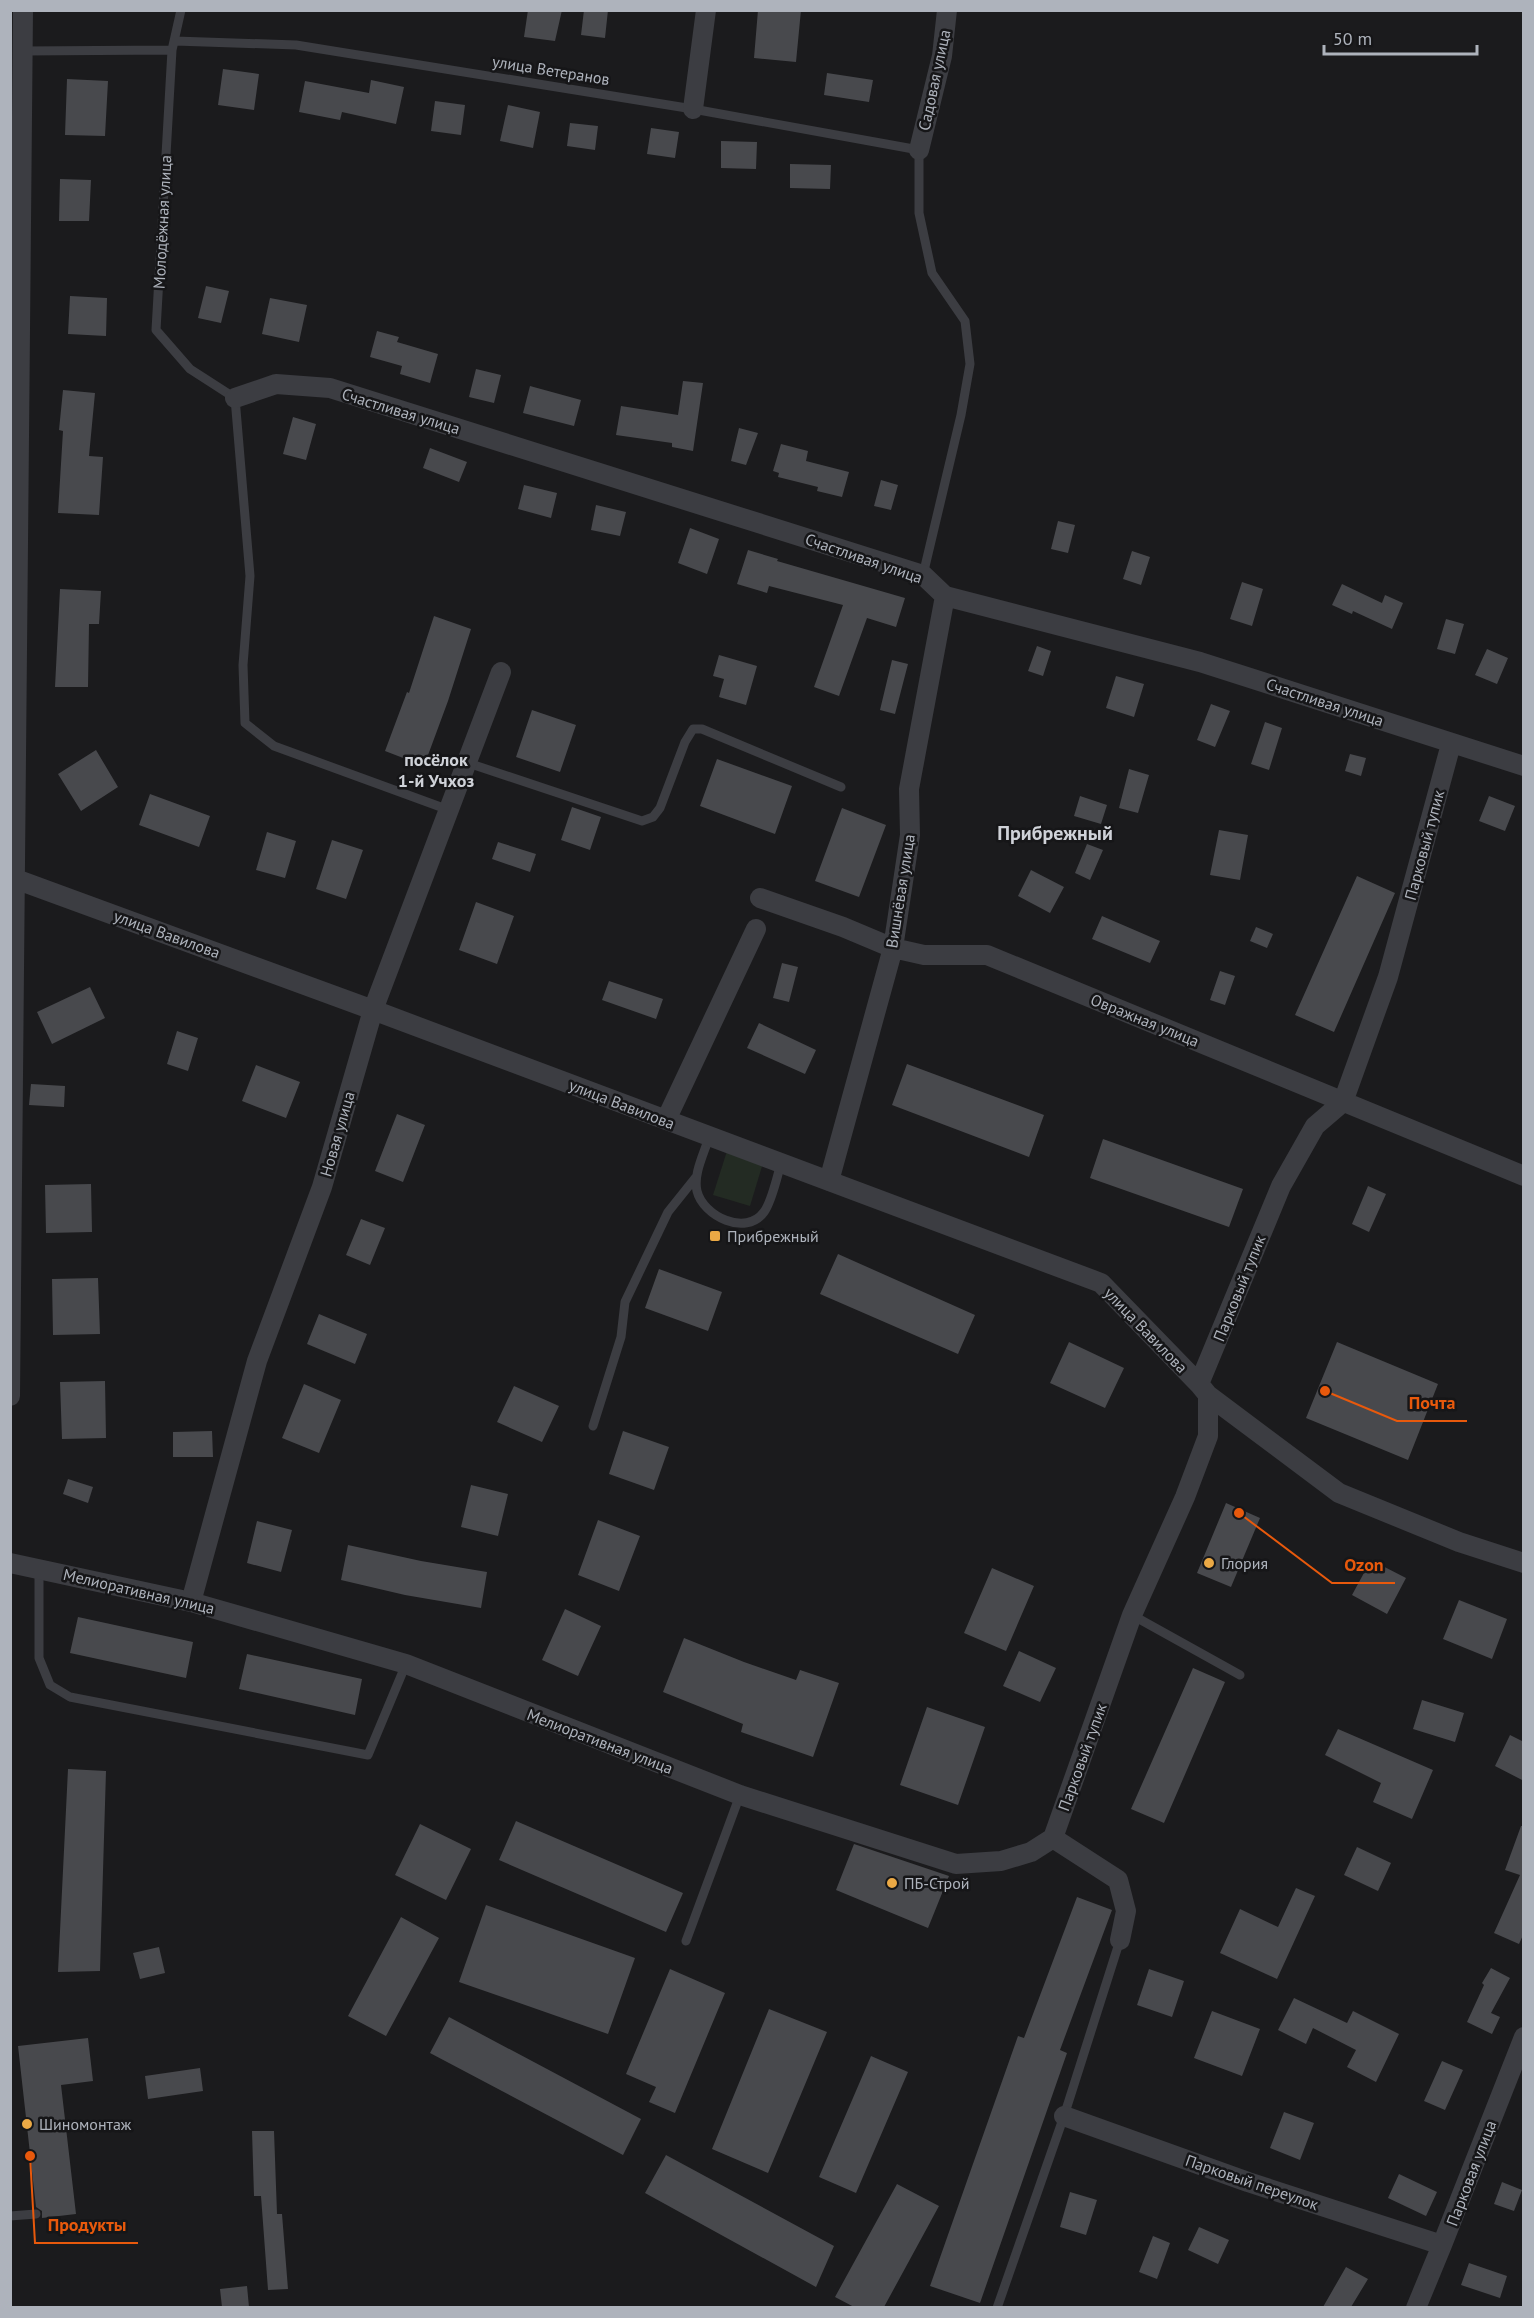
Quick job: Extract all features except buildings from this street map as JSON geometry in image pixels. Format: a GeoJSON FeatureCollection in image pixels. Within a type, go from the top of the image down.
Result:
{"type":"FeatureCollection","features":[{"type":"Feature","properties":{"kind":"street"},"geometry":{"type":"LineString","coordinates":[[10,1396],[12,878],[23,10]]}},
{"type":"Feature","properties":{"kind":"street"},"geometry":{"type":"LineString","coordinates":[[693,109],[706,10]]}},
{"type":"Feature","properties":{"kind":"street","name":"Садовая улица"},"geometry":{"type":"LineString","coordinates":[[919,150],[942,56],[947,10]]}},
{"type":"Feature","properties":{"kind":"street","name":"Счастливая улица"},"geometry":{"type":"LineString","coordinates":[[235,398],[276,384],[330,388],[923,575],[945,596],[1200,662],[1524,766]]}},
{"type":"Feature","properties":{"kind":"street","name":"Вишнёвая улица"},"geometry":{"type":"LineString","coordinates":[[830,1181],[893,948],[910,835],[909,789],[945,596]]}},
{"type":"Feature","properties":{"kind":"street","name":"Новая улица"},"geometry":{"type":"LineString","coordinates":[[190,1602],[256,1361],[322,1187],[373,1010],[501,672]]}},
{"type":"Feature","properties":{"kind":"street","name":"Парковый тупик"},"geometry":{"type":"LineString","coordinates":[[1053,1838],[1132,1615],[1185,1497],[1208,1436],[1203,1390],[1281,1186],[1315,1126],[1343,1102],[1388,977],[1451,744]]}},
{"type":"Feature","properties":{"kind":"street","name":"улица Вавилова"},"geometry":{"type":"LineString","coordinates":[[12,878],[373,1010],[1101,1283],[1203,1390],[1339,1493],[1459,1542],[1524,1563]]}},
{"type":"Feature","properties":{"kind":"street","name":"Овражная улица"},"geometry":{"type":"LineString","coordinates":[[760,898],[843,927],[893,948],[924,955],[987,955],[1524,1176]]}},
{"type":"Feature","properties":{"kind":"street"},"geometry":{"type":"LineString","coordinates":[[666,1120],[756,929]]}},
{"type":"Feature","properties":{"kind":"street","name":"Мелиоративная улица"},"geometry":{"type":"LineString","coordinates":[[10,1563],[190,1602],[406,1664],[740,1795],[956,1864],[1001,1861],[1031,1852],[1053,1838]]}},
{"type":"Feature","properties":{"kind":"street"},"geometry":{"type":"LineString","coordinates":[[1053,1838],[1118,1880],[1126,1911],[1120,1940]]}},
{"type":"Feature","properties":{"kind":"street","name":"Парковая улица"},"geometry":{"type":"LineString","coordinates":[[1416,2307],[1524,2037]]}},
{"type":"Feature","properties":{"kind":"street","name":"Парковый переулок"},"geometry":{"type":"LineString","coordinates":[[1064,2115],[1248,2182],[1442,2245]]}},
{"type":"Feature","properties":{"kind":"lane","name":"Молодёжная улица"},"geometry":{"type":"LineString","coordinates":[[181,10],[174,45],[156,330],[190,369],[235,398]]}},
{"type":"Feature","properties":{"kind":"lane","name":"улица Ветеранов"},"geometry":{"type":"LineString","coordinates":[[23,51],[174,45],[296,45],[693,109],[919,150]]}},
{"type":"Feature","properties":{"kind":"lane"},"geometry":{"type":"LineString","coordinates":[[919,150],[919,213],[932,273],[965,321],[970,364],[962,415],[923,575]]}},
{"type":"Feature","properties":{"kind":"lane"},"geometry":{"type":"LineString","coordinates":[[235,398],[250,576],[243,665],[245,723],[274,746],[450,811]]}},
{"type":"Feature","properties":{"kind":"lane"},"geometry":{"type":"LineString","coordinates":[[468,763],[642,821],[653,817],[660,808],[685,742],[693,729],[702,729],[841,787]]}},
{"type":"Feature","properties":{"kind":"lane"},"geometry":{"type":"LineString","coordinates":[[593,1426],[621,1337],[625,1302],[668,1212],[696,1177],[709,1137]]}},
{"type":"Feature","properties":{"kind":"lane"},"geometry":{"type":"LineString","coordinates":[[696,1177],[697,1190],[705,1208],[724,1219],[745,1224],[756,1220],[765,1211],[781,1163]]}},
{"type":"Feature","properties":{"kind":"lane"},"geometry":{"type":"LineString","coordinates":[[39,1568],[39,1658],[50,1685],[70,1697],[368,1755],[406,1664]]}},
{"type":"Feature","properties":{"kind":"lane"},"geometry":{"type":"LineString","coordinates":[[1132,1615],[1240,1675]]}},
{"type":"Feature","properties":{"kind":"lane"},"geometry":{"type":"LineString","coordinates":[[686,1941],[740,1795]]}},
{"type":"Feature","properties":{"kind":"lane"},"geometry":{"type":"LineString","coordinates":[[997,2307],[1064,2115],[1120,1940]]}},
{"type":"Feature","properties":{"kind":"lane"},"geometry":{"type":"LineString","coordinates":[[10,2216],[36,2214]]}},
{"type":"Feature","properties":{"kind":"shaded area"},"geometry":{"type":"Polygon","coordinates":[[[727,1151],[763,1163],[750,1206],[713,1195],[727,1151]]]}},
{"type":"Feature","properties":{"kind":"place","name":"Прибрежный"},"geometry":{"type":"Point","coordinates":[715,1236]}},
{"type":"Feature","properties":{"kind":"place","name":"Почта"},"geometry":{"type":"Point","coordinates":[1325,1391]}},
{"type":"Feature","properties":{"kind":"place","name":"Ozon"},"geometry":{"type":"Point","coordinates":[1239,1513]}},
{"type":"Feature","properties":{"kind":"place","name":"Глория"},"geometry":{"type":"Point","coordinates":[1209,1563]}},
{"type":"Feature","properties":{"kind":"place","name":"ПБ-Строй"},"geometry":{"type":"Point","coordinates":[892,1883]}},
{"type":"Feature","properties":{"kind":"place","name":"Шиномонтаж"},"geometry":{"type":"Point","coordinates":[27,2124]}},
{"type":"Feature","properties":{"kind":"place","name":"Продукты"},"geometry":{"type":"Point","coordinates":[30,2156]}},
{"type":"Feature","properties":{"kind":"district","name":"посёлок 1-й Учхоз"},"geometry":{"type":"Point","coordinates":[436,770]}},
{"type":"Feature","properties":{"kind":"district","name":"Прибрежный"},"geometry":{"type":"Point","coordinates":[1055,833]}}]}
